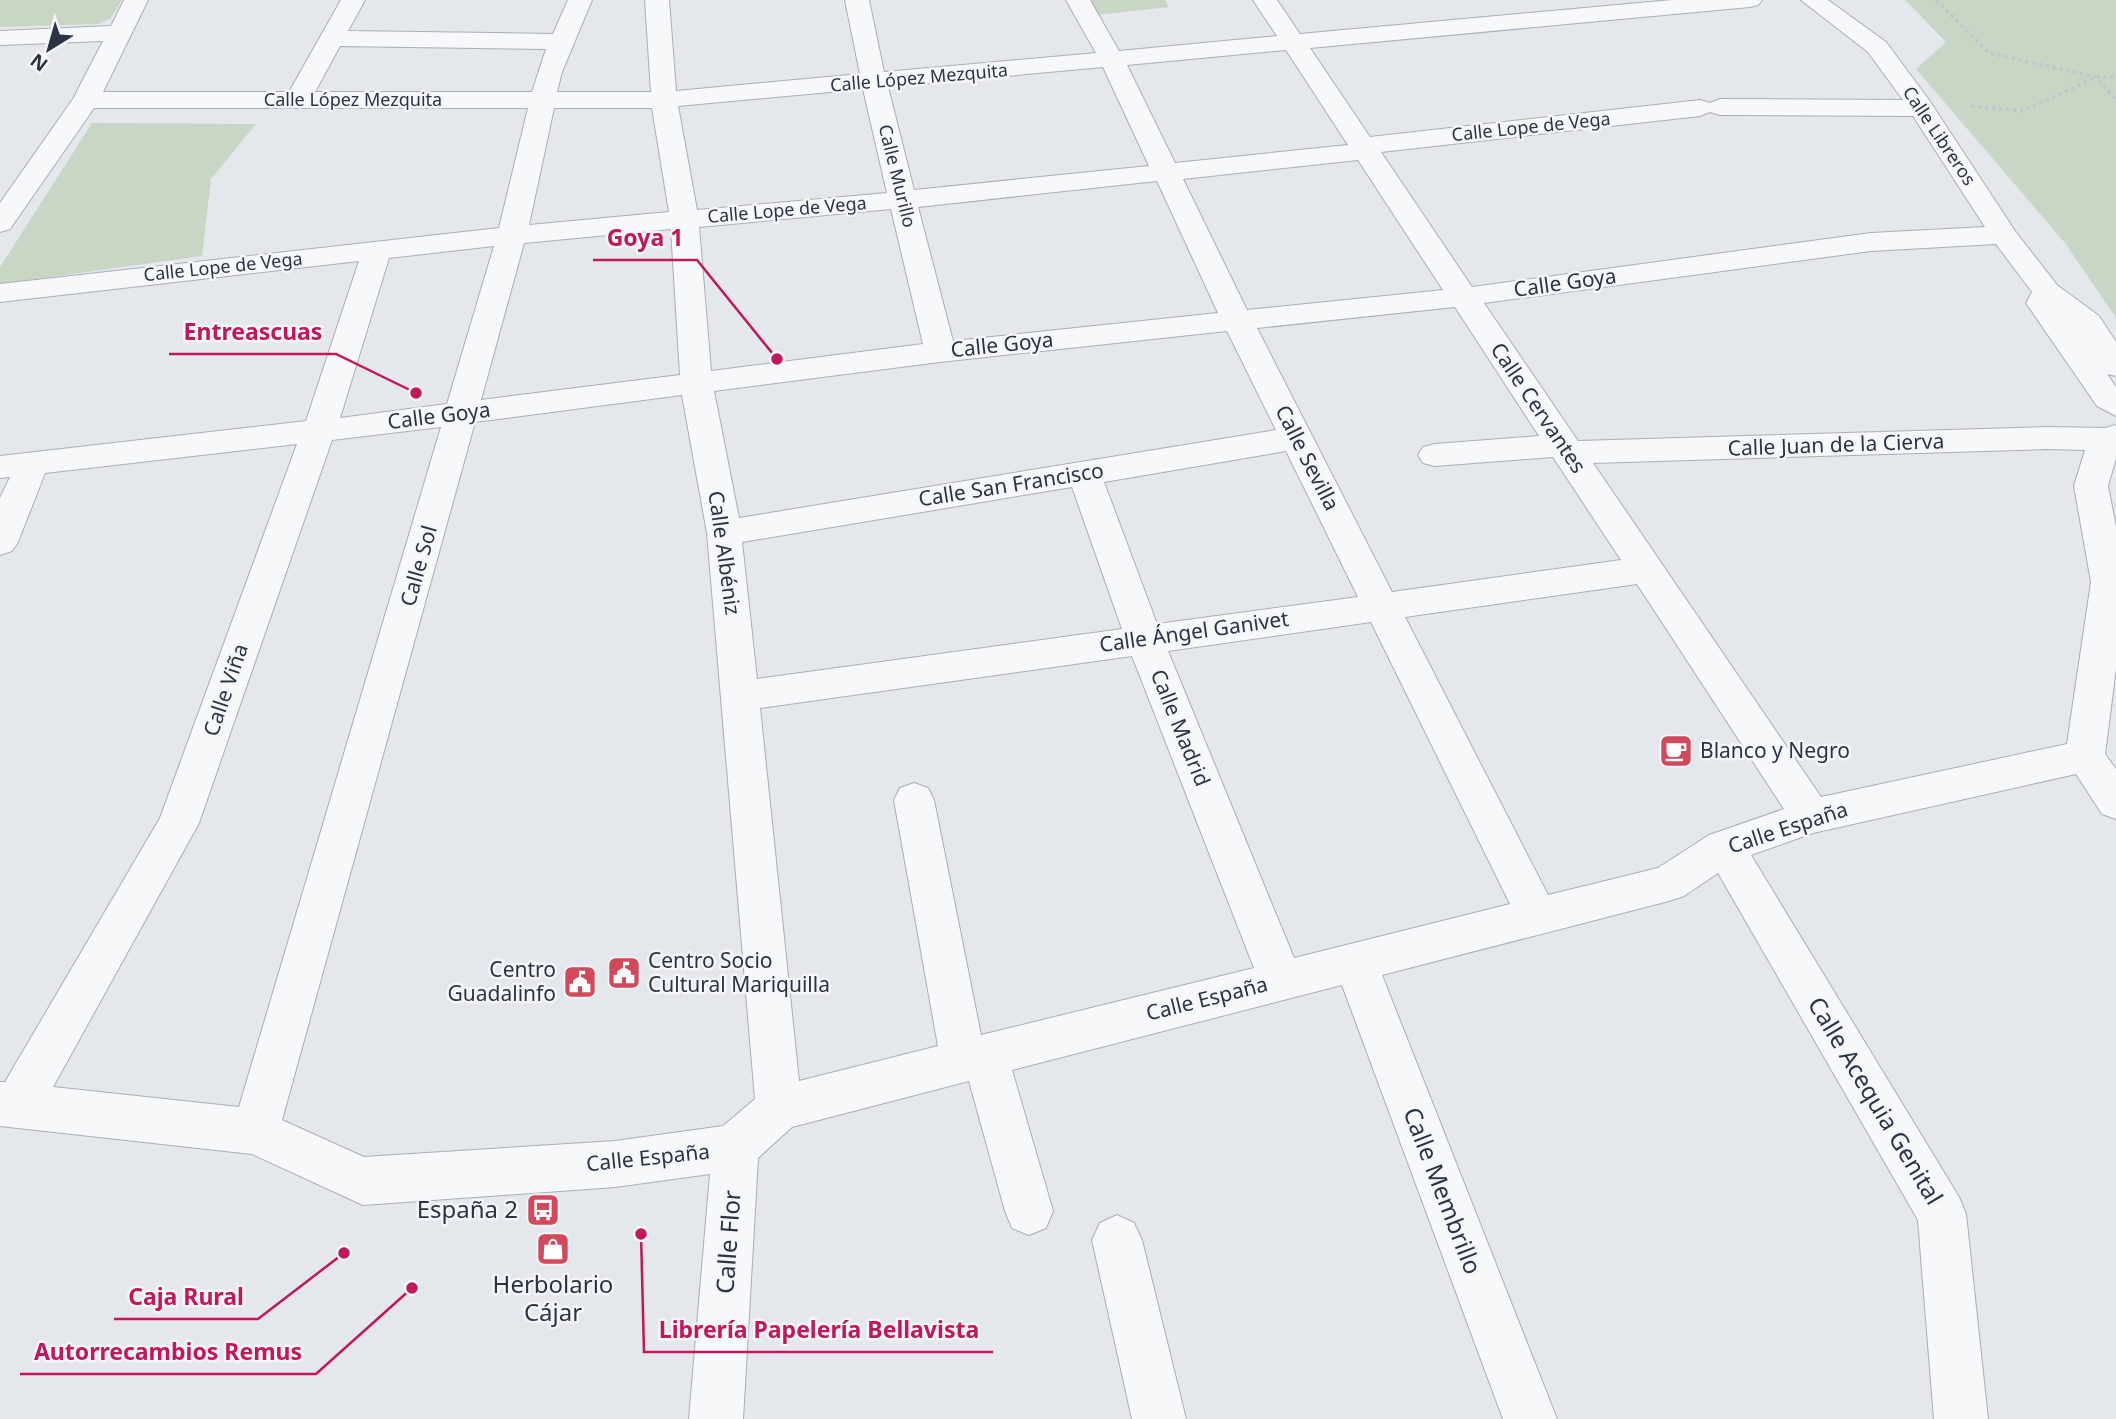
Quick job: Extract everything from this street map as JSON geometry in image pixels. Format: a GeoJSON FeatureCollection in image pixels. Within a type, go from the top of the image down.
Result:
{"type":"FeatureCollection","features":[{"type":"Feature","properties":{"kind":"street"},"geometry":{"type":"LineString","coordinates":[[0,223],[86,100],[136,0]]}},
{"type":"Feature","properties":{"kind":"street"},"geometry":{"type":"LineString","coordinates":[[298,99],[353,0]]}},
{"type":"Feature","properties":{"kind":"street","name":"Calle Sol"},"geometry":{"type":"LineString","coordinates":[[255,1132],[512,235],[549,72],[580,0]]}},
{"type":"Feature","properties":{"kind":"street","name":"Calle Albéniz"},"geometry":{"type":"LineString","coordinates":[[657,0],[664,100],[684,218],[696,383],[724,533],[742,696],[779,1108]]}},
{"type":"Feature","properties":{"kind":"street","name":"Calle Murillo"},"geometry":{"type":"LineString","coordinates":[[857,0],[874,83],[940,352]]}},
{"type":"Feature","properties":{"kind":"street","name":"Calle Sevilla"},"geometry":{"type":"LineString","coordinates":[[1078,0],[1114,61],[1237,320],[1537,916]]}},
{"type":"Feature","properties":{"kind":"street","name":"Calle Cervantes"},"geometry":{"type":"LineString","coordinates":[[1265,0],[1811,816]]}},
{"type":"Feature","properties":{"kind":"street","name":"Calle López Mezquita"},"geometry":{"type":"LineString","coordinates":[[86,100],[664,100],[1114,61],[1750,0]]}},
{"type":"Feature","properties":{"kind":"street","name":"Calle Libreros"},"geometry":{"type":"LineString","coordinates":[[1813,0],[1877,47],[1919,104],[2004,235],[2046,291],[2088,323],[2116,366]]}},
{"type":"Feature","properties":{"kind":"street"},"geometry":{"type":"LineString","coordinates":[[0,38],[118,33]]}},
{"type":"Feature","properties":{"kind":"street"},"geometry":{"type":"LineString","coordinates":[[332,38],[562,42]]}},
{"type":"Feature","properties":{"kind":"street","name":"Calle Lope de Vega"},"geometry":{"type":"LineString","coordinates":[[0,293],[512,235],[1169,173],[1710,107],[1919,104]]}},
{"type":"Feature","properties":{"kind":"street"},"geometry":{"type":"LineString","coordinates":[[0,172],[34,172]]}},
{"type":"Feature","properties":{"kind":"street","name":"Calle Goya"},"geometry":{"type":"LineString","coordinates":[[0,467],[462,413],[940,352],[1464,297],[1871,242],[2004,235]]}},
{"type":"Feature","properties":{"kind":"street","name":"Calle Viña"},"geometry":{"type":"LineString","coordinates":[[9,1104],[179,823],[318,430],[377,250]]}},
{"type":"Feature","properties":{"kind":"street","name":"Calle Libreros"},"geometry":{"type":"LineString","coordinates":[[2046,291],[2041,303],[2108,399],[2112,427]]}},
{"type":"Feature","properties":{"kind":"street"},"geometry":{"type":"LineString","coordinates":[[2088,323],[2116,338]]}},
{"type":"Feature","properties":{"kind":"street"},"geometry":{"type":"LineString","coordinates":[[2112,427],[2091,486],[2109,582],[2085,756],[2116,802]]}},
{"type":"Feature","properties":{"kind":"street","name":"Calle Juan de la Cierva"},"geometry":{"type":"LineString","coordinates":[[1435,455],[1565,449],[2047,438],[2112,427]]}},
{"type":"Feature","properties":{"kind":"street","name":"Calle San Francisco"},"geometry":{"type":"LineString","coordinates":[[724,533],[1297,438]]}},
{"type":"Feature","properties":{"kind":"street"},"geometry":{"type":"LineString","coordinates":[[0,542],[34,463]]}},
{"type":"Feature","properties":{"kind":"street","name":"Calle Madrid"},"geometry":{"type":"LineString","coordinates":[[1084,473],[1144,638],[1281,981]]}},
{"type":"Feature","properties":{"kind":"street","name":"Calle Ángel Ganivet"},"geometry":{"type":"LineString","coordinates":[[742,696],[1646,570]]}},
{"type":"Feature","properties":{"kind":"street","name":"Calle España"},"geometry":{"type":"LineString","coordinates":[[9,1104],[255,1132],[363,1181],[615,1164],[734,1148],[779,1108],[1669,883],[1724,846],[1811,816],[2085,756]]}},
{"type":"Feature","properties":{"kind":"street"},"geometry":{"type":"LineString","coordinates":[[914,800],[974,1058],[1029,1211]]}},
{"type":"Feature","properties":{"kind":"street","name":"Calle Acequia Genital"},"geometry":{"type":"LineString","coordinates":[[1724,846],[1942,1214],[1961,1419]]}},
{"type":"Feature","properties":{"kind":"street","name":"Calle Membrillo"},"geometry":{"type":"LineString","coordinates":[[1355,962],[1530,1419]]}},
{"type":"Feature","properties":{"kind":"street","name":"Calle Flor"},"geometry":{"type":"LineString","coordinates":[[716,1419],[734,1186],[734,1148]]}},
{"type":"Feature","properties":{"kind":"street"},"geometry":{"type":"LineString","coordinates":[[1118,1240],[1160,1419]]}},
{"type":"Feature","properties":{"kind":"path"},"geometry":{"type":"LineString","coordinates":[[1936,0],[1989,53],[2096,77],[2116,77]]}},
{"type":"Feature","properties":{"kind":"path"},"geometry":{"type":"LineString","coordinates":[[1919,104],[2023,111],[2096,77]]}},
{"type":"Feature","properties":{"kind":"path"},"geometry":{"type":"LineString","coordinates":[[2096,77],[2116,100]]}},
{"type":"Feature","properties":{"kind":"green space"},"geometry":{"type":"Polygon","coordinates":[[[0,0],[122,0],[111,18],[98,24],[0,27],[0,0]]]}},
{"type":"Feature","properties":{"kind":"green space"},"geometry":{"type":"Polygon","coordinates":[[[1089,0],[1165,0],[1169,7],[1096,15],[1089,0]]]}},
{"type":"Feature","properties":{"kind":"green space"},"geometry":{"type":"Polygon","coordinates":[[[1905,0],[2116,0],[2116,318],[2065,243],[1916,69],[1946,42],[1905,0]]]}},
{"type":"Feature","properties":{"kind":"green space"},"geometry":{"type":"Polygon","coordinates":[[[92,123],[256,124],[211,179],[202,256],[0,284],[0,267],[92,123]]]}},
{"type":"Feature","properties":{"kind":"place","name":"Goya 1"},"geometry":{"type":"Point","coordinates":[777,359]}},
{"type":"Feature","properties":{"kind":"place","name":"Entreascuas"},"geometry":{"type":"Point","coordinates":[416,393]}},
{"type":"Feature","properties":{"kind":"place","name":"Blanco y Negro"},"geometry":{"type":"Point","coordinates":[1676,751]}},
{"type":"Feature","properties":{"kind":"place","name":"Centro Socio Cultural Mariquilla"},"geometry":{"type":"Point","coordinates":[624,973]}},
{"type":"Feature","properties":{"kind":"place","name":"Centro Guadalinfo"},"geometry":{"type":"Point","coordinates":[580,982]}},
{"type":"Feature","properties":{"kind":"place","name":"España 2"},"geometry":{"type":"Point","coordinates":[543,1210]}},
{"type":"Feature","properties":{"kind":"place","name":"Librería Papelería Bellavista"},"geometry":{"type":"Point","coordinates":[641,1234]}},
{"type":"Feature","properties":{"kind":"place","name":"Herbolario Cájar"},"geometry":{"type":"Point","coordinates":[553,1249]}},
{"type":"Feature","properties":{"kind":"place","name":"Caja Rural"},"geometry":{"type":"Point","coordinates":[344,1253]}},
{"type":"Feature","properties":{"kind":"place","name":"Autorrecambios Remus"},"geometry":{"type":"Point","coordinates":[412,1288]}}]}
